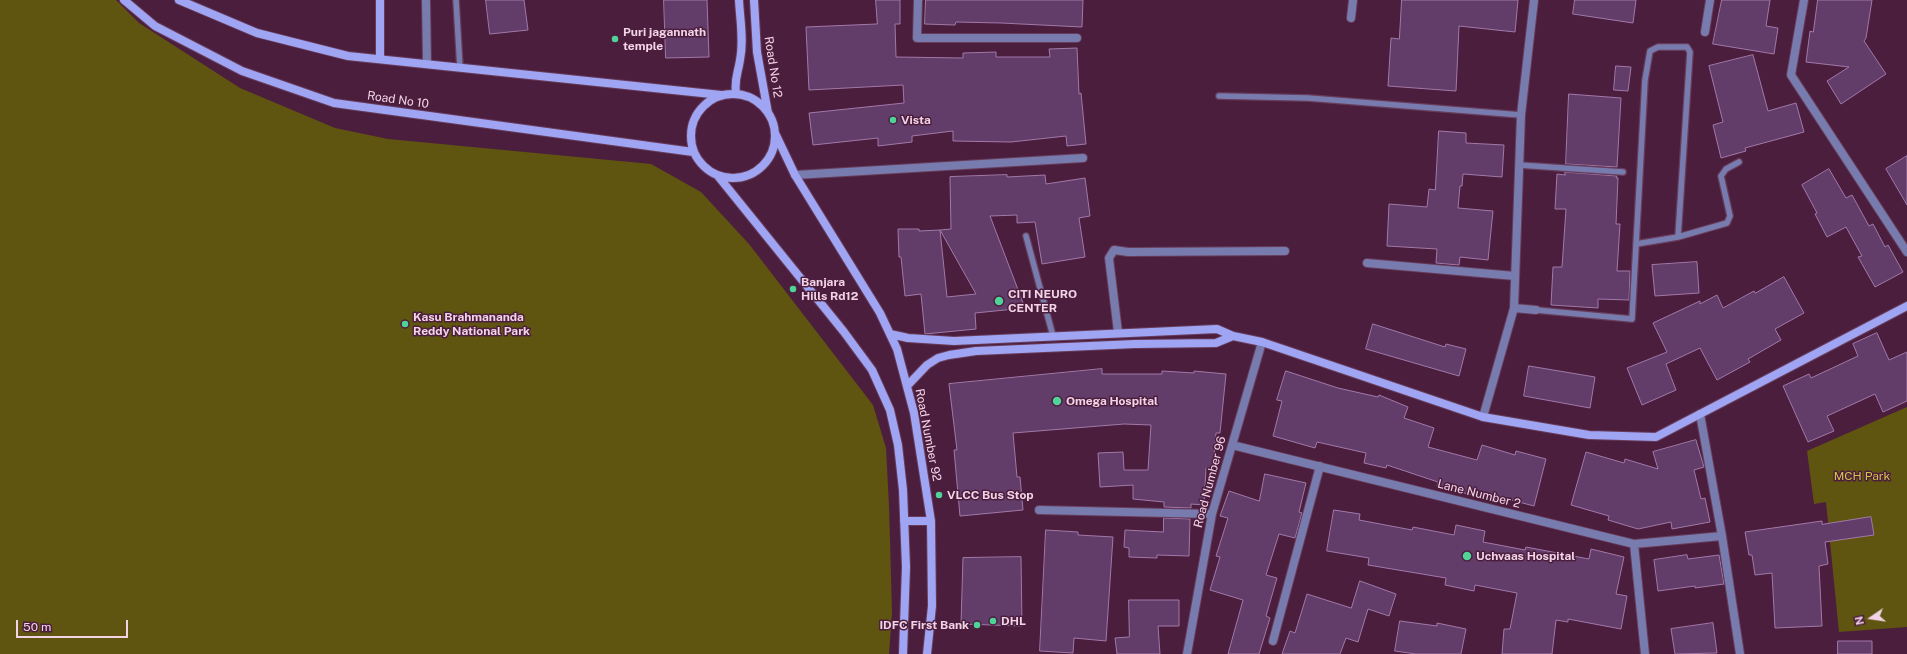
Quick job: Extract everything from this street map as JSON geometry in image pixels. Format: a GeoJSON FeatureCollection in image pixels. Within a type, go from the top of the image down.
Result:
{"type":"FeatureCollection","features":[{"type":"Feature","properties":{"kind":"main road","name":"Road No 10"},"geometry":{"type":"LineString","coordinates":[[124,0],[155,26],[242,71],[334,103],[693,152]]}},
{"type":"Feature","properties":{"kind":"main road"},"geometry":{"type":"LineString","coordinates":[[179,0],[257,33],[348,56],[721,95],[736,94],[755,100],[768,113],[775,133],[774,147],[768,160],[758,170],[746,177],[732,179],[718,176],[703,167],[693,152],[690,138],[692,124],[698,111],[708,101],[721,95]]}},
{"type":"Feature","properties":{"kind":"main road"},"geometry":{"type":"LineString","coordinates":[[380,0],[380,60]]}},
{"type":"Feature","properties":{"kind":"main road"},"geometry":{"type":"LineString","coordinates":[[736,94],[735,81],[740,60],[742,42],[739,0]]}},
{"type":"Feature","properties":{"kind":"main road","name":"Road No 12"},"geometry":{"type":"LineString","coordinates":[[754,0],[756,52],[768,113]]}},
{"type":"Feature","properties":{"kind":"main road","name":"Road Number 92"},"geometry":{"type":"LineString","coordinates":[[775,133],[794,175],[880,313],[897,348],[914,413],[931,521],[932,606],[927,654]]}},
{"type":"Feature","properties":{"kind":"main road"},"geometry":{"type":"LineString","coordinates":[[718,176],[782,254],[872,370],[890,410],[898,445],[904,521],[906,567],[903,654]]}},
{"type":"Feature","properties":{"kind":"main road"},"geometry":{"type":"LineString","coordinates":[[890,334],[908,338],[954,341],[1118,332],[1217,329],[1234,336],[1262,342],[1483,417],[1589,435],[1656,437],[1907,306]]}},
{"type":"Feature","properties":{"kind":"main road"},"geometry":{"type":"LineString","coordinates":[[907,386],[927,366],[938,358],[949,355],[976,351],[1135,344],[1216,343],[1234,336]]}},
{"type":"Feature","properties":{"kind":"main road"},"geometry":{"type":"LineString","coordinates":[[904,521],[931,521]]}},
{"type":"Feature","properties":{"kind":"street"},"geometry":{"type":"LineString","coordinates":[[426,0],[427,64]]}},
{"type":"Feature","properties":{"kind":"street"},"geometry":{"type":"LineString","coordinates":[[918,0],[917,38],[1077,38]]}},
{"type":"Feature","properties":{"kind":"street"},"geometry":{"type":"LineString","coordinates":[[1351,18],[1353,0]]}},
{"type":"Feature","properties":{"kind":"street"},"geometry":{"type":"LineString","coordinates":[[1483,417],[1514,308],[1521,115],[1534,0]]}},
{"type":"Feature","properties":{"kind":"street"},"geometry":{"type":"LineString","coordinates":[[1705,32],[1710,0]]}},
{"type":"Feature","properties":{"kind":"street"},"geometry":{"type":"LineString","coordinates":[[1804,0],[1791,75],[1907,252]]}},
{"type":"Feature","properties":{"kind":"street"},"geometry":{"type":"LineString","coordinates":[[794,175],[1083,158]]}},
{"type":"Feature","properties":{"kind":"street"},"geometry":{"type":"LineString","coordinates":[[1118,332],[1109,258],[1114,250],[1128,252],[1285,251]]}},
{"type":"Feature","properties":{"kind":"street"},"geometry":{"type":"LineString","coordinates":[[1367,263],[1515,276]]}},
{"type":"Feature","properties":{"kind":"street"},"geometry":{"type":"LineString","coordinates":[[1514,308],[1536,310]]}},
{"type":"Feature","properties":{"kind":"street","name":"Road Number 96"},"geometry":{"type":"LineString","coordinates":[[1187,654],[1212,514],[1262,342]]}},
{"type":"Feature","properties":{"kind":"street"},"geometry":{"type":"LineString","coordinates":[[1700,414],[1722,536],[1740,654]]}},
{"type":"Feature","properties":{"kind":"street","name":"Lane Number 2"},"geometry":{"type":"LineString","coordinates":[[1232,445],[1634,544],[1722,536]]}},
{"type":"Feature","properties":{"kind":"street"},"geometry":{"type":"LineString","coordinates":[[1273,641],[1320,466]]}},
{"type":"Feature","properties":{"kind":"street"},"geometry":{"type":"LineString","coordinates":[[1039,510],[1212,514]]}},
{"type":"Feature","properties":{"kind":"street"},"geometry":{"type":"LineString","coordinates":[[1634,544],[1645,654]]}},
{"type":"Feature","properties":{"kind":"lane"},"geometry":{"type":"LineString","coordinates":[[456,0],[460,68]]}},
{"type":"Feature","properties":{"kind":"lane"},"geometry":{"type":"LineString","coordinates":[[1536,310],[1632,319],[1647,62],[1650,51],[1658,47],[1686,47],[1690,52],[1678,237]]}},
{"type":"Feature","properties":{"kind":"lane"},"geometry":{"type":"LineString","coordinates":[[1219,96],[1308,98],[1521,115]]}},
{"type":"Feature","properties":{"kind":"lane"},"geometry":{"type":"LineString","coordinates":[[1636,244],[1678,237],[1727,223],[1730,216],[1720,176],[1726,169],[1739,162]]}},
{"type":"Feature","properties":{"kind":"lane"},"geometry":{"type":"LineString","coordinates":[[1519,165],[1623,172]]}},
{"type":"Feature","properties":{"kind":"lane"},"geometry":{"type":"LineString","coordinates":[[1026,236],[1053,336]]}},
{"type":"Feature","properties":{"kind":"green space","name":"Kasu Brahmananda Reddy National Park"},"geometry":{"type":"Polygon","coordinates":[[[0,0],[116,0],[139,23],[240,88],[335,128],[388,139],[651,164],[701,192],[749,244],[873,405],[886,448],[892,612],[889,654],[0,654],[0,0]]]}},
{"type":"Feature","properties":{"kind":"green space","name":"MCH Park"},"geometry":{"type":"Polygon","coordinates":[[[1907,407],[1907,627],[1839,632],[1826,502],[1814,504],[1807,451],[1907,407]]]}},
{"type":"Feature","properties":{"kind":"building"},"geometry":{"type":"Polygon","coordinates":[[[486,0],[524,0],[528,30],[490,34],[486,0]]]}},
{"type":"Feature","properties":{"kind":"building"},"geometry":{"type":"Polygon","coordinates":[[[664,0],[707,0],[709,57],[666,58],[664,0]]]}},
{"type":"Feature","properties":{"kind":"building"},"geometry":{"type":"Polygon","coordinates":[[[876,0],[900,0],[900,24],[895,24],[896,57],[963,58],[963,53],[996,52],[996,57],[1050,57],[1049,49],[1077,48],[1079,94],[1081,93],[1086,144],[1067,146],[1066,136],[1011,142],[953,141],[953,131],[912,136],[912,142],[878,146],[878,138],[813,145],[809,113],[904,103],[903,85],[809,90],[806,27],[877,24],[876,0]]]}},
{"type":"Feature","properties":{"kind":"building"},"geometry":{"type":"Polygon","coordinates":[[[926,0],[1083,0],[1082,27],[956,22],[955,25],[925,24],[926,0]]]}},
{"type":"Feature","properties":{"kind":"building"},"geometry":{"type":"Polygon","coordinates":[[[1402,0],[1518,0],[1515,32],[1459,26],[1456,91],[1388,86],[1391,38],[1399,39],[1402,0]]]}},
{"type":"Feature","properties":{"kind":"building"},"geometry":{"type":"Polygon","coordinates":[[[1575,0],[1636,0],[1633,23],[1573,14],[1575,0]]]}},
{"type":"Feature","properties":{"kind":"building"},"geometry":{"type":"Polygon","coordinates":[[[1722,0],[1770,0],[1766,26],[1778,28],[1774,54],[1713,44],[1722,0]]]}},
{"type":"Feature","properties":{"kind":"building"},"geometry":{"type":"Polygon","coordinates":[[[1818,0],[1872,0],[1866,38],[1864,41],[1886,74],[1841,104],[1827,81],[1849,67],[1806,62],[1810,31],[1813,32],[1818,0]]]}},
{"type":"Feature","properties":{"kind":"building"},"geometry":{"type":"Polygon","coordinates":[[[1753,55],[1768,111],[1796,103],[1804,132],[1745,148],[1746,151],[1721,158],[1713,125],[1723,122],[1709,66],[1753,55]]]}},
{"type":"Feature","properties":{"kind":"building"},"geometry":{"type":"Polygon","coordinates":[[[1616,66],[1631,67],[1628,91],[1614,90],[1616,66]]]}},
{"type":"Feature","properties":{"kind":"building"},"geometry":{"type":"Polygon","coordinates":[[[1569,94],[1621,98],[1617,167],[1566,164],[1569,94]]]}},
{"type":"Feature","properties":{"kind":"building"},"geometry":{"type":"Polygon","coordinates":[[[1439,131],[1466,133],[1466,143],[1504,145],[1502,177],[1463,174],[1462,186],[1460,186],[1458,208],[1493,211],[1488,260],[1460,257],[1459,265],[1436,263],[1437,249],[1387,246],[1389,204],[1427,207],[1429,189],[1435,190],[1439,131]]]}},
{"type":"Feature","properties":{"kind":"building"},"geometry":{"type":"Polygon","coordinates":[[[1907,156],[1907,205],[1886,169],[1907,156]]]}},
{"type":"Feature","properties":{"kind":"building"},"geometry":{"type":"Polygon","coordinates":[[[1829,169],[1846,198],[1852,195],[1869,226],[1873,224],[1885,247],[1888,245],[1903,272],[1875,287],[1858,257],[1862,256],[1846,227],[1827,237],[1815,214],[1817,213],[1802,185],[1829,169]]]}},
{"type":"Feature","properties":{"kind":"building"},"geometry":{"type":"Polygon","coordinates":[[[1565,172],[1617,176],[1616,178],[1618,178],[1616,224],[1620,224],[1617,271],[1630,271],[1629,300],[1598,299],[1598,308],[1551,305],[1553,267],[1562,267],[1566,209],[1555,209],[1557,174],[1565,175],[1565,172]]]}},
{"type":"Feature","properties":{"kind":"building"},"geometry":{"type":"Polygon","coordinates":[[[1045,175],[1046,184],[1085,178],[1090,216],[1079,218],[1085,257],[1042,264],[1035,222],[1017,223],[1017,215],[990,216],[1025,308],[975,313],[976,329],[925,334],[921,294],[905,296],[901,257],[899,257],[898,229],[919,229],[919,231],[951,229],[950,177],[1045,175]],[[940,230],[947,297],[976,294],[940,230]]]}},
{"type":"Feature","properties":{"kind":"building"},"geometry":{"type":"Polygon","coordinates":[[[1697,262],[1699,293],[1655,296],[1652,265],[1697,262]]]}},
{"type":"Feature","properties":{"kind":"building"},"geometry":{"type":"Polygon","coordinates":[[[1784,277],[1804,313],[1775,329],[1781,340],[1748,359],[1750,362],[1717,380],[1700,348],[1666,364],[1676,390],[1642,405],[1627,368],[1667,352],[1653,323],[1700,301],[1700,304],[1717,295],[1723,308],[1784,277]]]}},
{"type":"Feature","properties":{"kind":"building"},"geometry":{"type":"Polygon","coordinates":[[[1373,324],[1445,347],[1446,344],[1466,349],[1459,376],[1366,349],[1373,324]]]}},
{"type":"Feature","properties":{"kind":"building"},"geometry":{"type":"Polygon","coordinates":[[[1877,333],[1889,360],[1907,352],[1907,401],[1883,412],[1875,394],[1827,416],[1834,431],[1808,442],[1783,386],[1809,374],[1811,378],[1858,356],[1853,344],[1877,333]]]}},
{"type":"Feature","properties":{"kind":"building"},"geometry":{"type":"Polygon","coordinates":[[[1529,366],[1595,377],[1590,408],[1524,396],[1529,366]]]}},
{"type":"Feature","properties":{"kind":"building"},"geometry":{"type":"Polygon","coordinates":[[[1102,369],[1102,374],[1162,374],[1162,371],[1194,373],[1194,371],[1226,374],[1220,433],[1216,433],[1213,469],[1206,468],[1204,505],[1191,504],[1191,508],[1164,507],[1164,502],[1133,499],[1133,485],[1100,487],[1098,453],[1123,452],[1124,470],[1148,470],[1151,425],[1124,424],[1013,433],[1017,477],[1020,477],[1023,510],[960,516],[954,450],[957,450],[949,384],[1102,369]]]}},
{"type":"Feature","properties":{"kind":"building"},"geometry":{"type":"Polygon","coordinates":[[[1286,371],[1338,388],[1378,397],[1379,395],[1408,407],[1404,418],[1434,428],[1428,447],[1477,460],[1482,445],[1515,455],[1516,451],[1546,459],[1534,506],[1496,496],[1495,501],[1437,486],[1438,482],[1387,465],[1386,468],[1364,463],[1366,453],[1317,442],[1315,448],[1273,436],[1282,401],[1277,400],[1286,371]]]}},
{"type":"Feature","properties":{"kind":"building"},"geometry":{"type":"Polygon","coordinates":[[[1696,440],[1704,467],[1694,470],[1701,499],[1705,498],[1710,522],[1672,529],[1671,522],[1638,529],[1608,520],[1609,516],[1571,505],[1586,452],[1624,463],[1625,459],[1658,469],[1653,452],[1696,440]]]}},
{"type":"Feature","properties":{"kind":"building"},"geometry":{"type":"Polygon","coordinates":[[[1265,474],[1306,483],[1299,512],[1302,513],[1295,538],[1279,534],[1266,575],[1277,578],[1266,616],[1270,618],[1259,654],[1228,654],[1243,600],[1210,590],[1220,557],[1216,556],[1228,518],[1220,516],[1229,491],[1259,501],[1265,474]]]}},
{"type":"Feature","properties":{"kind":"building"},"geometry":{"type":"Polygon","coordinates":[[[1334,510],[1360,514],[1359,520],[1412,530],[1413,527],[1454,535],[1456,525],[1485,531],[1483,542],[1525,550],[1526,547],[1589,559],[1591,549],[1624,557],[1616,594],[1627,596],[1621,629],[1568,619],[1568,622],[1556,620],[1552,654],[1502,654],[1504,629],[1510,629],[1517,593],[1475,585],[1474,591],[1445,585],[1446,578],[1368,565],[1369,558],[1327,551],[1334,510]]]}},
{"type":"Feature","properties":{"kind":"building"},"geometry":{"type":"Polygon","coordinates":[[[1871,517],[1874,535],[1825,542],[1828,564],[1819,566],[1822,626],[1775,628],[1772,573],[1755,575],[1752,555],[1749,555],[1745,532],[1822,521],[1822,524],[1871,517]]]}},
{"type":"Feature","properties":{"kind":"building"},"geometry":{"type":"Polygon","coordinates":[[[1164,518],[1190,519],[1189,556],[1157,555],[1157,558],[1129,557],[1129,548],[1124,547],[1125,530],[1163,532],[1164,518]]]}},
{"type":"Feature","properties":{"kind":"building"},"geometry":{"type":"Polygon","coordinates":[[[1046,530],[1078,532],[1078,535],[1113,537],[1106,641],[1074,638],[1073,653],[1040,651],[1046,530]]]}},
{"type":"Feature","properties":{"kind":"building"},"geometry":{"type":"Polygon","coordinates":[[[1687,555],[1688,559],[1719,555],[1724,584],[1658,591],[1654,560],[1687,555]]]}},
{"type":"Feature","properties":{"kind":"building"},"geometry":{"type":"Polygon","coordinates":[[[1021,557],[1022,626],[961,624],[963,558],[1021,557]]]}},
{"type":"Feature","properties":{"kind":"building"},"geometry":{"type":"Polygon","coordinates":[[[1360,581],[1396,594],[1389,616],[1368,609],[1358,642],[1346,638],[1340,654],[1282,654],[1290,631],[1295,633],[1307,594],[1351,608],[1360,581]]]}},
{"type":"Feature","properties":{"kind":"building"},"geometry":{"type":"Polygon","coordinates":[[[1129,600],[1179,600],[1179,626],[1158,626],[1160,654],[1117,654],[1115,638],[1129,637],[1129,600]]]}},
{"type":"Feature","properties":{"kind":"building"},"geometry":{"type":"Polygon","coordinates":[[[1400,621],[1437,626],[1437,623],[1466,629],[1461,654],[1416,654],[1395,651],[1400,621]]]}},
{"type":"Feature","properties":{"kind":"building"},"geometry":{"type":"Polygon","coordinates":[[[1713,623],[1717,653],[1675,654],[1671,629],[1713,623]]]}},
{"type":"Feature","properties":{"kind":"building"},"geometry":{"type":"Polygon","coordinates":[[[1838,641],[1872,641],[1872,654],[1838,654],[1838,641]]]}},
{"type":"Feature","properties":{"kind":"place","name":"Puri jagannath temple"},"geometry":{"type":"Point","coordinates":[615,39]}},
{"type":"Feature","properties":{"kind":"place","name":"Vista"},"geometry":{"type":"Point","coordinates":[893,120]}},
{"type":"Feature","properties":{"kind":"place","name":"Banjara Hills Rd12"},"geometry":{"type":"Point","coordinates":[793,289]}},
{"type":"Feature","properties":{"kind":"place","name":"CITI NEURO CENTER"},"geometry":{"type":"Point","coordinates":[999,301]}},
{"type":"Feature","properties":{"kind":"place","name":"Kasu Brahmananda Reddy National Park"},"geometry":{"type":"Point","coordinates":[405,324]}},
{"type":"Feature","properties":{"kind":"place","name":"Omega Hospital"},"geometry":{"type":"Point","coordinates":[1057,401]}},
{"type":"Feature","properties":{"kind":"place","name":"VLCC Bus Stop"},"geometry":{"type":"Point","coordinates":[939,495]}},
{"type":"Feature","properties":{"kind":"place","name":"Uchvaas Hospital"},"geometry":{"type":"Point","coordinates":[1467,556]}},
{"type":"Feature","properties":{"kind":"place","name":"DHL"},"geometry":{"type":"Point","coordinates":[993,621]}},
{"type":"Feature","properties":{"kind":"place","name":"IDFC First Bank"},"geometry":{"type":"Point","coordinates":[977,625]}}]}
